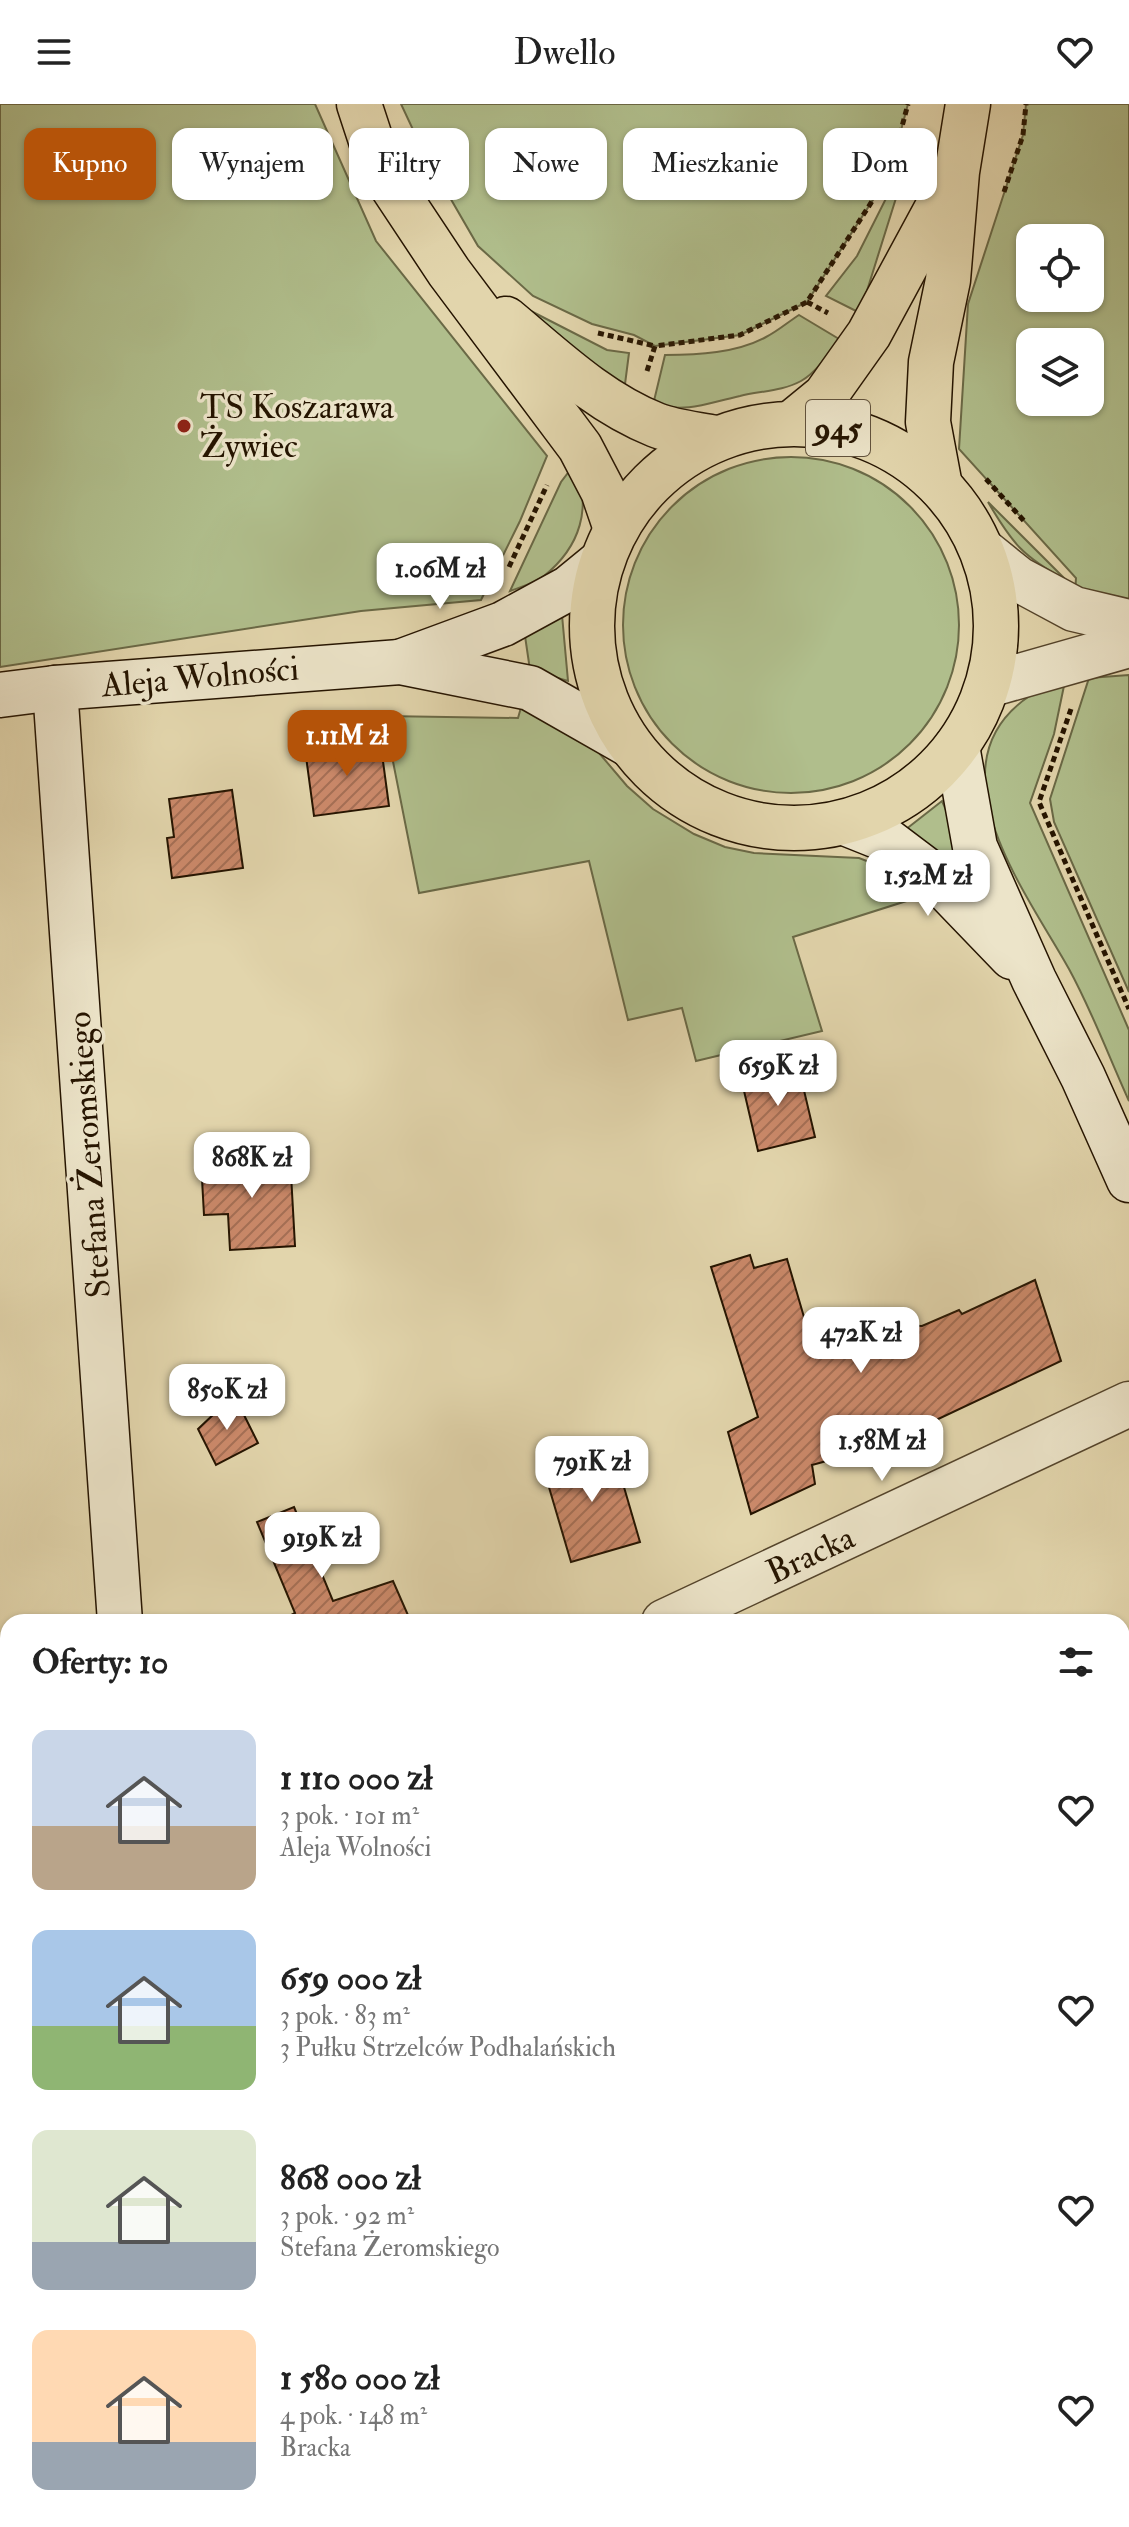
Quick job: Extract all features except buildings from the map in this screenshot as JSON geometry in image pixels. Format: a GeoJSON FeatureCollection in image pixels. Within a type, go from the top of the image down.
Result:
{"type":"FeatureCollection","features":[{"type":"Feature","properties":{"kind":"main road","name":"945"},"geometry":{"type":"LineString","coordinates":[[359,104],[380,168],[449,272],[580,447],[603,491],[609,545]]}},
{"type":"Feature","properties":{"kind":"main road","name":"945"},"geometry":{"type":"LineString","coordinates":[[960,479],[912,461],[875,440],[835,427],[792,423],[766,425],[716,438],[686,454],[658,475],[635,501],[609,545],[592,608],[593,657],[606,703],[630,745],[662,781],[703,808],[749,824],[797,829],[845,823],[878,811],[908,794],[934,772],[957,746],[975,717],[988,685],[995,652],[996,617],[991,583],[982,550],[964,516],[960,479],[928,422],[931,362],[948,280],[957,172],[968,104]]}},
{"type":"Feature","properties":{"kind":"main road","name":"945"},"geometry":{"type":"LineString","coordinates":[[792,423],[825,396],[869,334],[957,172]]}},
{"type":"Feature","properties":{"kind":"main road","name":"945"},"geometry":{"type":"LineString","coordinates":[[449,272],[580,382],[623,409],[658,426],[716,438]]}},
{"type":"Feature","properties":{"kind":"street","name":"Aleja Wolności"},"geometry":{"type":"LineString","coordinates":[[400,662],[503,624],[569,588],[609,545]]}},
{"type":"Feature","properties":{"kind":"street"},"geometry":{"type":"LineString","coordinates":[[982,550],[1018,579],[1074,609],[1129,622]]}},
{"type":"Feature","properties":{"kind":"street"},"geometry":{"type":"LineString","coordinates":[[988,685],[1129,645]]}},
{"type":"Feature","properties":{"kind":"street","name":"Aleja Wolności"},"geometry":{"type":"LineString","coordinates":[[0,695],[55,688],[400,662],[530,688],[630,745]]}},
{"type":"Feature","properties":{"kind":"street","name":"Stefana Żeromskiego"},"geometry":{"type":"LineString","coordinates":[[55,688],[119,1614]]}},
{"type":"Feature","properties":{"kind":"street"},"geometry":{"type":"LineString","coordinates":[[957,746],[975,847],[1129,1180]]}},
{"type":"Feature","properties":{"kind":"street"},"geometry":{"type":"LineString","coordinates":[[845,823],[885,839],[934,876],[1034,980]]}},
{"type":"Feature","properties":{"kind":"street","name":"Bracka"},"geometry":{"type":"LineString","coordinates":[[681,1614],[1129,1404]]}},
{"type":"Feature","properties":{"kind":"path"},"geometry":{"type":"LineString","coordinates":[[585,330],[655,346],[740,335],[807,302],[889,175],[908,104]]}},
{"type":"Feature","properties":{"kind":"path"},"geometry":{"type":"LineString","coordinates":[[1000,206],[1023,135],[1026,104]]}},
{"type":"Feature","properties":{"kind":"path"},"geometry":{"type":"LineString","coordinates":[[643,384],[655,346]]}},
{"type":"Feature","properties":{"kind":"path"},"geometry":{"type":"LineString","coordinates":[[960,479],[1034,531]]}},
{"type":"Feature","properties":{"kind":"path"},"geometry":{"type":"LineString","coordinates":[[505,576],[548,482]]}},
{"type":"Feature","properties":{"kind":"path"},"geometry":{"type":"LineString","coordinates":[[1074,700],[1039,802],[1129,1009]]}},
{"type":"Feature","properties":{"kind":"green space","name":"TS Koszarawa Żywiec"},"geometry":{"type":"Polygon","coordinates":[[[0,104],[315,104],[326,128],[172,128],[172,200],[333,200],[333,144],[349,180],[349,200],[358,200],[376,241],[547,456],[520,521],[481,600],[361,611],[0,667],[0,104]]]}},
{"type":"Feature","properties":{"kind":"green space"},"geometry":{"type":"Polygon","coordinates":[[[401,104],[908,104],[902,128],[823,128],[823,200],[873,200],[807,302],[740,335],[655,346],[634,335],[592,324],[533,296],[478,246],[451,200],[469,200],[469,128],[412,128],[401,104]]]}},
{"type":"Feature","properties":{"kind":"green space"},"geometry":{"type":"Polygon","coordinates":[[[1026,104],[1129,104],[1129,622],[1074,609],[1076,578],[959,449],[968,304],[1023,135],[1026,104]]]}},
{"type":"Feature","properties":{"kind":"green space"},"geometry":{"type":"Polygon","coordinates":[[[885,200],[895,200],[860,313],[826,296],[857,256],[885,200]]]}},
{"type":"Feature","properties":{"kind":"green space"},"geometry":{"type":"Polygon","coordinates":[[[525,308],[607,350],[629,353],[624,392],[525,308]]]}},
{"type":"Feature","properties":{"kind":"green space"},"geometry":{"type":"Polygon","coordinates":[[[799,315],[839,339],[817,367],[801,381],[779,389],[697,406],[678,408],[653,405],[665,355],[704,354],[742,347],[770,335],[799,315]]]}},
{"type":"Feature","properties":{"kind":"green space"},"geometry":{"type":"Polygon","coordinates":[[[791,457],[824,460],[855,470],[884,485],[910,506],[931,532],[946,561],[956,592],[959,625],[956,658],[946,689],[931,718],[910,744],[884,765],[855,780],[824,790],[791,793],[758,790],[727,780],[698,765],[672,744],[651,718],[636,689],[626,658],[623,625],[626,592],[636,561],[651,532],[672,506],[698,485],[727,470],[758,460],[791,457]]]}},
{"type":"Feature","properties":{"kind":"green space"},"geometry":{"type":"Polygon","coordinates":[[[574,465],[580,481],[582,511],[574,539],[567,552],[544,576],[510,591],[561,482],[574,465]]]}},
{"type":"Feature","properties":{"kind":"green space"},"geometry":{"type":"Polygon","coordinates":[[[988,502],[1066,580],[1020,548],[988,502]]]}},
{"type":"Feature","properties":{"kind":"green space"},"geometry":{"type":"Polygon","coordinates":[[[562,615],[568,681],[530,670],[525,636],[562,615]]]}},
{"type":"Feature","properties":{"kind":"green space"},"geometry":{"type":"Polygon","coordinates":[[[1129,675],[1129,992],[1054,822],[1050,799],[1089,678],[1129,675]]]}},
{"type":"Feature","properties":{"kind":"green space"},"geometry":{"type":"Polygon","coordinates":[[[1065,681],[1054,734],[1030,803],[1129,1030],[1129,1101],[1069,969],[1011,867],[995,829],[986,792],[987,756],[1001,723],[1031,695],[1065,681]]]}},
{"type":"Feature","properties":{"kind":"green space"},"geometry":{"type":"Polygon","coordinates":[[[522,704],[594,747],[627,786],[653,809],[694,834],[725,847],[754,853],[859,858],[890,870],[922,894],[793,937],[822,1031],[696,1061],[682,1008],[628,1020],[589,861],[419,893],[384,716],[518,718],[522,704]]]}},
{"type":"Feature","properties":{"kind":"green space"},"geometry":{"type":"Polygon","coordinates":[[[942,801],[980,887],[975,890],[905,830],[942,801]]]}},
{"type":"Feature","properties":{"kind":"place","name":"TS Koszarawa Żywiec"},"geometry":{"type":"Point","coordinates":[184,426]}}]}
